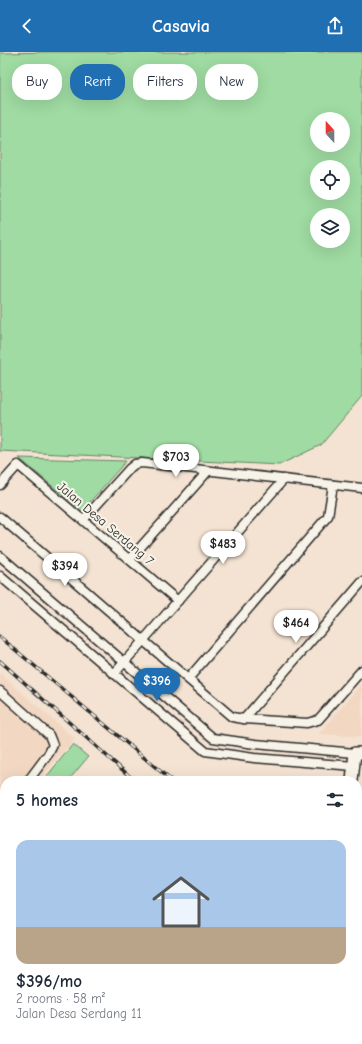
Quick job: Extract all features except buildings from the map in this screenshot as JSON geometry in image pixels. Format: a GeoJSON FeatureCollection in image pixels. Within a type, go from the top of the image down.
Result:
{"type":"FeatureCollection","features":[{"type":"Feature","properties":{"kind":"street"},"geometry":{"type":"LineString","coordinates":[[84,519],[130,468],[135,464],[142,463],[362,488]]}},
{"type":"Feature","properties":{"kind":"street","name":"Jalan Desa Serdang 7"},"geometry":{"type":"LineString","coordinates":[[0,485],[18,465],[84,519],[178,601]]}},
{"type":"Feature","properties":{"kind":"street"},"geometry":{"type":"LineString","coordinates":[[130,559],[208,471]]}},
{"type":"Feature","properties":{"kind":"street"},"geometry":{"type":"LineString","coordinates":[[114,674],[284,479]]}},
{"type":"Feature","properties":{"kind":"street"},"geometry":{"type":"LineString","coordinates":[[188,679],[328,516],[333,485]]}},
{"type":"Feature","properties":{"kind":"street"},"geometry":{"type":"LineString","coordinates":[[0,517],[144,639],[232,717],[307,723],[318,720],[362,670]]}},
{"type":"Feature","properties":{"kind":"street"},"geometry":{"type":"LineString","coordinates":[[0,556],[125,661],[213,738],[256,744],[359,753],[358,766],[354,776]]}},
{"type":"Feature","properties":{"kind":"street"},"geometry":{"type":"LineString","coordinates":[[0,576],[206,751],[254,758],[358,766]]}},
{"type":"Feature","properties":{"kind":"street"},"geometry":{"type":"LineString","coordinates":[[244,719],[362,582]]}},
{"type":"Feature","properties":{"kind":"street"},"geometry":{"type":"LineString","coordinates":[[0,692],[49,735],[53,745],[50,753],[32,776]]}},
{"type":"Feature","properties":{"kind":"shaded area"},"geometry":{"type":"Polygon","coordinates":[[[0,673],[75,739],[42,776],[0,776],[0,673]]]}},
{"type":"Feature","properties":{"kind":"shaded area"},"geometry":{"type":"Polygon","coordinates":[[[362,683],[362,737],[319,734],[362,683]]]}},
{"type":"Feature","properties":{"kind":"green space"},"geometry":{"type":"Polygon","coordinates":[[[362,52],[362,396],[321,445],[279,465],[0,451],[0,53],[362,52]]]}},
{"type":"Feature","properties":{"kind":"green space"},"geometry":{"type":"Polygon","coordinates":[[[19,458],[126,461],[82,511],[19,458]]]}},
{"type":"Feature","properties":{"kind":"green space"},"geometry":{"type":"Polygon","coordinates":[[[73,744],[88,757],[72,776],[47,776],[73,744]]]}},
{"type":"Feature","properties":{"kind":"railway"},"geometry":{"type":"LineString","coordinates":[[0,637],[166,776]]}},
{"type":"Feature","properties":{"kind":"railway"},"geometry":{"type":"LineString","coordinates":[[0,661],[129,776]]}}]}
